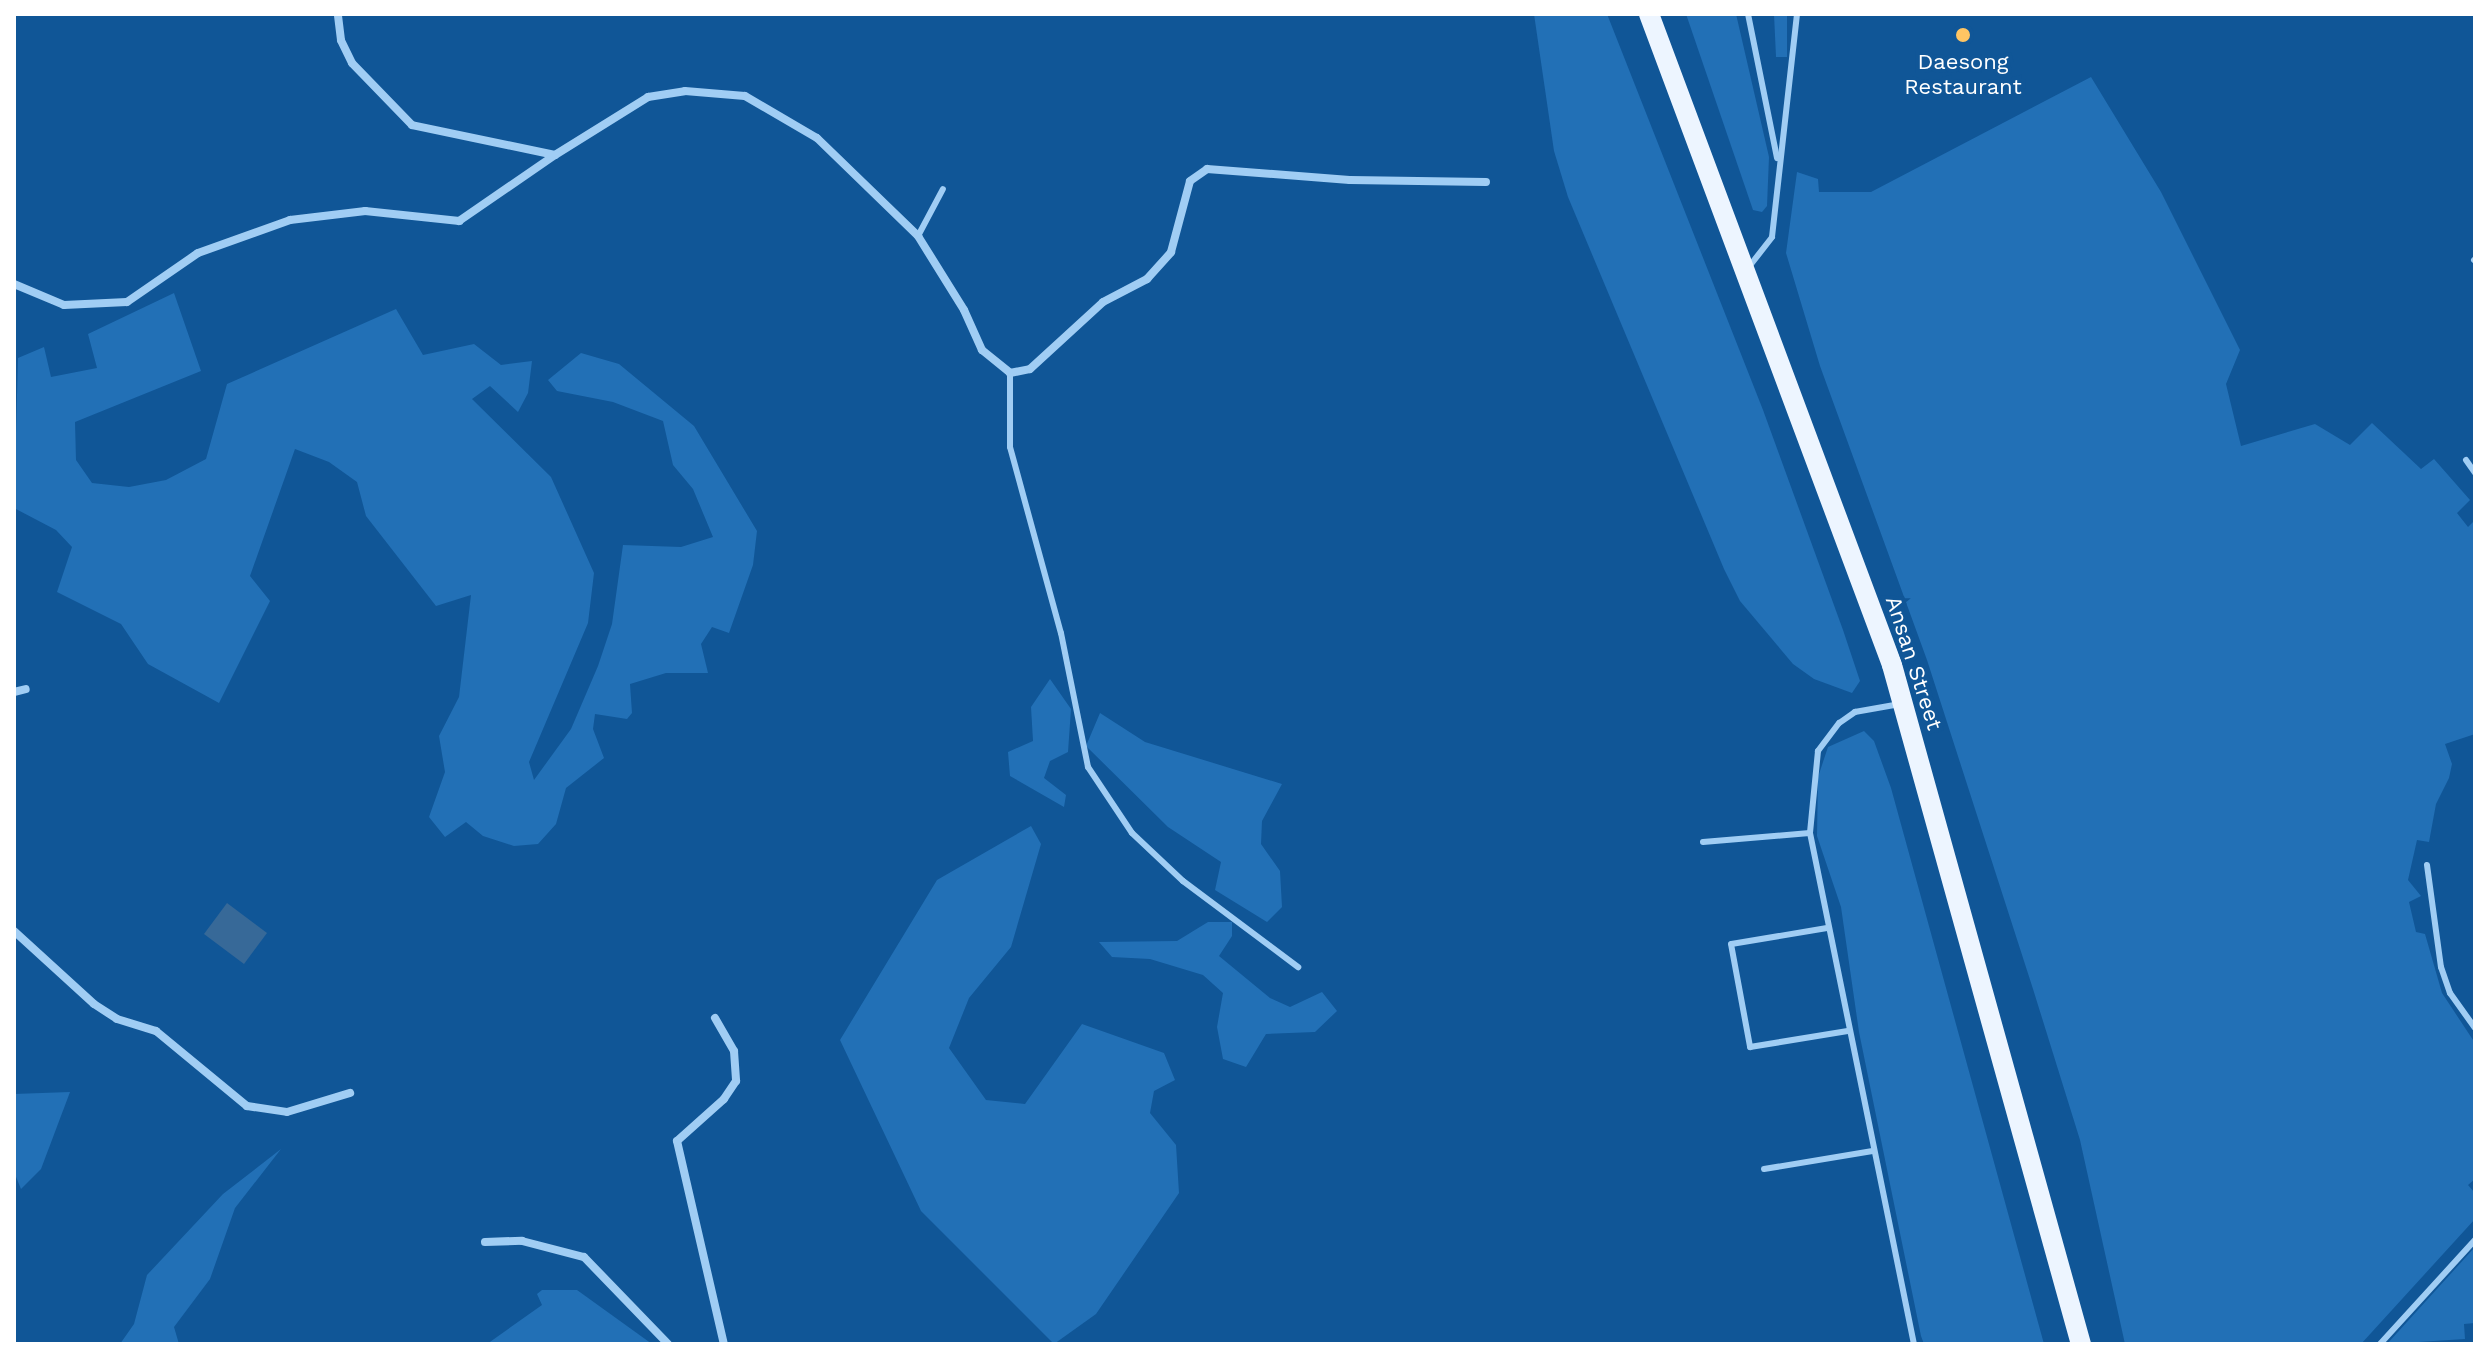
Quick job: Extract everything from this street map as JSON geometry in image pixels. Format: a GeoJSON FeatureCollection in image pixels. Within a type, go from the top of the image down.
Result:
{"type":"FeatureCollection","features":[{"type":"Feature","properties":{"kind":"main road","name":"Ansan Street"},"geometry":{"type":"LineString","coordinates":[[1649,14],[1747,270],[1904,703],[2081,1344]]}},
{"type":"Feature","properties":{"kind":"street"},"geometry":{"type":"LineString","coordinates":[[338,14],[341,40],[352,63],[412,125],[555,155]]}},
{"type":"Feature","properties":{"kind":"street"},"geometry":{"type":"LineString","coordinates":[[14,284],[64,305],[127,302],[198,253],[290,220],[365,211],[459,221],[555,155],[648,97],[685,91],[745,96],[817,138],[918,236],[964,310],[982,350],[1010,373],[1030,369],[1103,302],[1147,279],[1171,252],[1190,181],[1207,169],[1350,180],[1486,182]]}},
{"type":"Feature","properties":{"kind":"street"},"geometry":{"type":"LineString","coordinates":[[14,692],[26,689]]}},
{"type":"Feature","properties":{"kind":"street"},"geometry":{"type":"LineString","coordinates":[[14,931],[94,1004],[117,1019],[156,1031],[247,1106],[287,1112],[350,1093]]}},
{"type":"Feature","properties":{"kind":"street"},"geometry":{"type":"LineString","coordinates":[[715,1018],[734,1051],[736,1081],[724,1099],[677,1141],[724,1344]]}},
{"type":"Feature","properties":{"kind":"street"},"geometry":{"type":"LineString","coordinates":[[485,1242],[522,1241],[584,1257],[668,1344]]}},
{"type":"Feature","properties":{"kind":"lane"},"geometry":{"type":"LineString","coordinates":[[1748,14],[1778,162]]}},
{"type":"Feature","properties":{"kind":"lane"},"geometry":{"type":"LineString","coordinates":[[1747,270],[1772,237],[1797,14]]}},
{"type":"Feature","properties":{"kind":"lane"},"geometry":{"type":"LineString","coordinates":[[918,236],[943,189]]}},
{"type":"Feature","properties":{"kind":"lane"},"geometry":{"type":"LineString","coordinates":[[1010,373],[1010,447],[1061,633],[1088,767],[1132,833],[1183,881],[1298,967]]}},
{"type":"Feature","properties":{"kind":"lane"},"geometry":{"type":"LineString","coordinates":[[2466,460],[2475,473]]}},
{"type":"Feature","properties":{"kind":"lane"},"geometry":{"type":"LineString","coordinates":[[1904,703],[1855,712],[1839,723],[1818,751],[1810,833],[1914,1344]]}},
{"type":"Feature","properties":{"kind":"lane"},"geometry":{"type":"LineString","coordinates":[[1703,842],[1810,833]]}},
{"type":"Feature","properties":{"kind":"lane"},"geometry":{"type":"LineString","coordinates":[[2427,865],[2441,967],[2450,993],[2475,1028]]}},
{"type":"Feature","properties":{"kind":"lane"},"geometry":{"type":"LineString","coordinates":[[1827,928],[1731,944],[1750,1047],[1848,1031]]}},
{"type":"Feature","properties":{"kind":"lane"},"geometry":{"type":"LineString","coordinates":[[1764,1169],[1873,1151]]}},
{"type":"Feature","properties":{"kind":"lane"},"geometry":{"type":"LineString","coordinates":[[2380,1344],[2475,1240]]}},
{"type":"Feature","properties":{"kind":"shaded area"},"geometry":{"type":"Polygon","coordinates":[[[1534,14],[1607,14],[1763,410],[1843,630],[1860,681],[1852,693],[1814,679],[1793,664],[1740,601],[1724,569],[1568,197],[1554,151],[1534,14]]]}},
{"type":"Feature","properties":{"kind":"shaded area"},"geometry":{"type":"Polygon","coordinates":[[[1686,14],[1736,14],[1769,157],[1767,206],[1762,212],[1753,210],[1686,14]]]}},
{"type":"Feature","properties":{"kind":"shaded area"},"geometry":{"type":"Polygon","coordinates":[[[1774,14],[1787,14],[1787,57],[1776,57],[1774,14]]]}},
{"type":"Feature","properties":{"kind":"shaded area"},"geometry":{"type":"Polygon","coordinates":[[[2091,77],[2161,192],[2240,350],[2226,384],[2241,446],[2315,424],[2350,445],[2372,423],[2421,469],[2434,459],[2470,500],[2457,513],[2468,527],[2475,520],[2475,734],[2445,744],[2452,764],[2449,778],[2436,804],[2429,842],[2417,840],[2408,880],[2421,896],[2409,902],[2416,932],[2425,934],[2442,993],[2475,1043],[2475,1179],[2468,1185],[2475,1193],[2475,1219],[2361,1344],[2125,1344],[2080,1140],[1927,660],[1820,366],[1786,253],[1797,172],[1818,179],[1819,192],[1871,192],[2091,77]]]}},
{"type":"Feature","properties":{"kind":"shaded area"},"geometry":{"type":"Polygon","coordinates":[[[174,293],[201,371],[75,422],[76,460],[92,483],[129,487],[166,480],[206,459],[227,384],[396,309],[423,355],[474,344],[501,365],[532,361],[528,393],[518,412],[490,386],[472,399],[551,477],[594,573],[588,623],[529,762],[534,780],[571,729],[598,666],[612,624],[623,545],[681,547],[713,537],[693,489],[673,465],[663,421],[613,402],[557,391],[548,380],[581,353],[619,364],[694,426],[757,531],[753,565],[729,633],[712,627],[701,644],[708,673],[666,673],[630,684],[632,713],[627,719],[595,714],[593,729],[604,758],[566,788],[556,824],[538,844],[514,846],[483,836],[466,822],[445,837],[429,817],[445,772],[439,736],[459,697],[471,595],[436,606],[366,516],[357,482],[329,462],[295,449],[250,576],[270,601],[219,703],[148,664],[121,624],[57,592],[72,547],[56,530],[14,508],[18,358],[44,347],[51,377],[97,368],[88,334],[174,293]]]}},
{"type":"Feature","properties":{"kind":"shaded area"},"geometry":{"type":"Polygon","coordinates":[[[1050,679],[1071,709],[1068,752],[1050,761],[1044,778],[1066,795],[1064,807],[1010,776],[1008,752],[1033,741],[1031,707],[1050,679]]]}},
{"type":"Feature","properties":{"kind":"shaded area"},"geometry":{"type":"Polygon","coordinates":[[[1100,713],[1145,742],[1282,784],[1262,821],[1261,844],[1280,871],[1282,907],[1267,922],[1215,890],[1221,862],[1168,827],[1086,746],[1100,713]]]}},
{"type":"Feature","properties":{"kind":"shaded area"},"geometry":{"type":"Polygon","coordinates":[[[1864,731],[1874,741],[1891,788],[2044,1344],[1924,1344],[1921,1336],[1859,1032],[1841,907],[1817,836],[1818,777],[1828,747],[1864,731]]]}},
{"type":"Feature","properties":{"kind":"shaded area"},"geometry":{"type":"Polygon","coordinates":[[[1031,826],[1041,844],[1011,947],[969,998],[949,1048],[986,1100],[1025,1104],[1082,1024],[1164,1053],[1175,1080],[1154,1091],[1150,1113],[1176,1145],[1179,1193],[1096,1314],[1054,1344],[921,1211],[840,1040],[937,880],[1031,826]]]}},
{"type":"Feature","properties":{"kind":"shaded area"},"geometry":{"type":"Polygon","coordinates":[[[227,903],[267,933],[244,964],[204,934],[227,903]]]}},
{"type":"Feature","properties":{"kind":"shaded area"},"geometry":{"type":"Polygon","coordinates":[[[1208,922],[1232,922],[1232,936],[1219,956],[1270,998],[1290,1007],[1322,992],[1337,1011],[1315,1032],[1266,1034],[1246,1067],[1223,1059],[1217,1027],[1223,993],[1203,975],[1150,959],[1112,957],[1099,942],[1177,941],[1208,922]]]}},
{"type":"Feature","properties":{"kind":"shaded area"},"geometry":{"type":"Polygon","coordinates":[[[70,1092],[41,1169],[21,1189],[14,1172],[14,1094],[70,1092]]]}},
{"type":"Feature","properties":{"kind":"shaded area"},"geometry":{"type":"Polygon","coordinates":[[[281,1149],[235,1208],[210,1279],[174,1327],[179,1344],[120,1344],[134,1324],[147,1275],[223,1194],[281,1149]]]}},
{"type":"Feature","properties":{"kind":"shaded area"},"geometry":{"type":"Polygon","coordinates":[[[2475,1247],[2475,1323],[2464,1324],[2465,1339],[2387,1344],[2475,1247]]]}},
{"type":"Feature","properties":{"kind":"shaded area"},"geometry":{"type":"Polygon","coordinates":[[[542,1290],[577,1290],[652,1344],[487,1344],[542,1305],[537,1294],[542,1290]]]}},
{"type":"Feature","properties":{"kind":"place","name":"Daesong Restaurant"},"geometry":{"type":"Point","coordinates":[1963,35]}}]}
